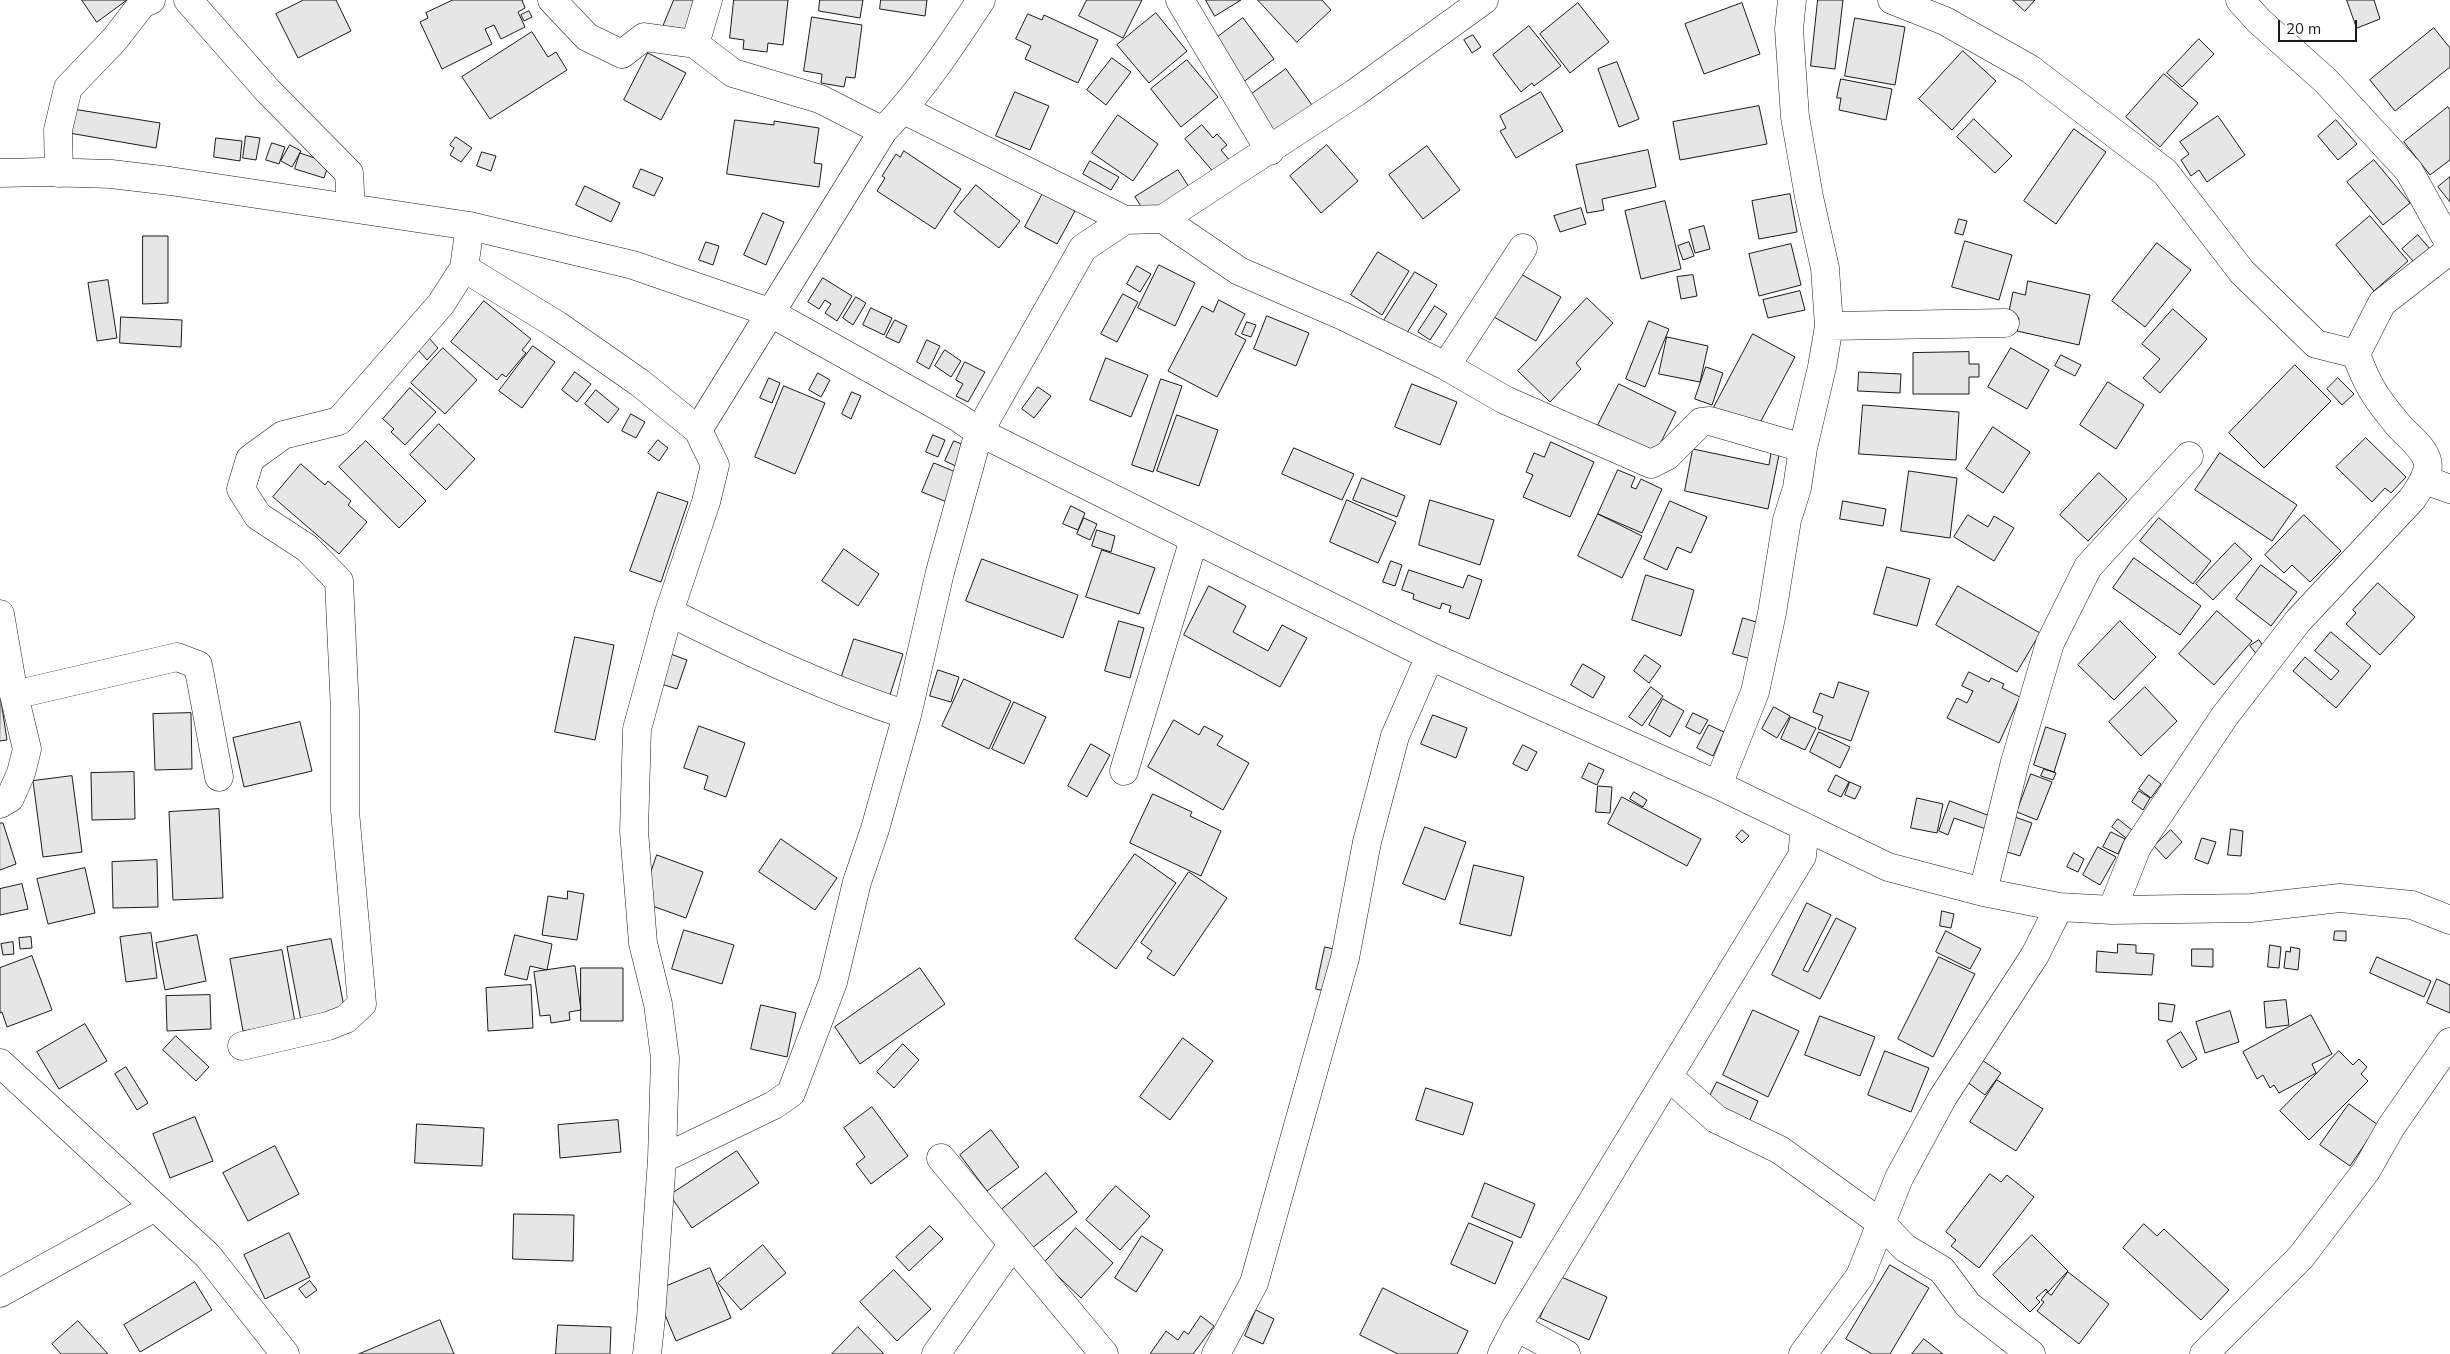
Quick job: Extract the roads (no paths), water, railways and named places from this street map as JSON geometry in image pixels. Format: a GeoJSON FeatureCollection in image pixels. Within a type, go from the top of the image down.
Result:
{"type":"FeatureCollection","features":[{"type":"Feature","properties":{"kind":"street"},"geometry":{"type":"LineString","coordinates":[[59,173],[58,130],[68,88],[104,52],[142,4],[151,0]]}},
{"type":"Feature","properties":{"kind":"street"},"geometry":{"type":"LineString","coordinates":[[188,0],[268,91],[350,172],[351,208]]}},
{"type":"Feature","properties":{"kind":"street"},"geometry":{"type":"LineString","coordinates":[[552,0],[587,37],[622,54],[644,37],[695,44],[733,73],[820,99],[883,131]]}},
{"type":"Feature","properties":{"kind":"street"},"geometry":{"type":"LineString","coordinates":[[695,44],[708,0]]}},
{"type":"Feature","properties":{"kind":"street"},"geometry":{"type":"LineString","coordinates":[[698,430],[769,312],[883,131],[904,110],[949,49],[981,0]]}},
{"type":"Feature","properties":{"kind":"street"},"geometry":{"type":"LineString","coordinates":[[1180,0],[1270,151]]}},
{"type":"Feature","properties":{"kind":"street"},"geometry":{"type":"LineString","coordinates":[[904,110],[1125,220],[1163,219],[1270,151],[1442,32],[1484,0]]}},
{"type":"Feature","properties":{"kind":"street"},"geometry":{"type":"LineString","coordinates":[[1718,785],[1755,692],[1829,326],[1825,268],[1809,197],[1795,117],[1789,29],[1792,0]]}},
{"type":"Feature","properties":{"kind":"street"},"geometry":{"type":"LineString","coordinates":[[1892,0],[1946,21],[2030,70],[2165,172],[2242,272],[2316,344],[2356,354]]}},
{"type":"Feature","properties":{"kind":"street"},"geometry":{"type":"LineString","coordinates":[[2240,0],[2259,21],[2326,81],[2409,171],[2450,245]]}},
{"type":"Feature","properties":{"kind":"street"},"geometry":{"type":"LineString","coordinates":[[0,173],[111,174],[470,226],[633,265],[769,312],[959,418],[979,432],[1194,539],[1430,656],[1718,785],[1888,867],[1983,892],[2059,906],[2112,910],[2251,908],[2340,898],[2412,905],[2450,920]]}},
{"type":"Feature","properties":{"kind":"street"},"geometry":{"type":"LineString","coordinates":[[1163,219],[1239,270],[1343,316],[1446,366],[1505,400],[1651,464],[1667,456],[1700,422],[1710,421],[1803,448]]}},
{"type":"Feature","properties":{"kind":"street"},"geometry":{"type":"LineString","coordinates":[[662,1159],[774,1105],[791,1092],[833,982],[858,882],[907,715],[940,572],[979,432],[1083,248],[1125,220]]}},
{"type":"Feature","properties":{"kind":"street"},"geometry":{"type":"LineString","coordinates":[[242,1046],[328,1026],[346,1019],[362,1004],[345,811],[345,711],[339,581],[307,548],[258,516],[241,489],[250,459],[283,435],[339,421],[441,304],[464,268],[470,226]]}},
{"type":"Feature","properties":{"kind":"street"},"geometry":{"type":"LineString","coordinates":[[1446,366],[1523,248]]}},
{"type":"Feature","properties":{"kind":"street"},"geometry":{"type":"LineString","coordinates":[[2112,910],[2137,847],[2224,717],[2298,621],[2397,516],[2425,480],[2427,461],[2418,446],[2396,423],[2367,386],[2356,354],[2382,303],[2450,250]]}},
{"type":"Feature","properties":{"kind":"street"},"geometry":{"type":"LineString","coordinates":[[464,268],[557,326],[640,383],[698,430],[715,465],[706,502],[669,612],[637,729],[634,831],[643,943],[658,1004],[665,1058],[662,1159],[651,1318],[646,1354]]}},
{"type":"Feature","properties":{"kind":"street"},"geometry":{"type":"LineString","coordinates":[[1829,326],[2005,323]]}},
{"type":"Feature","properties":{"kind":"street"},"geometry":{"type":"LineString","coordinates":[[1983,892],[2015,762],[2050,643],[2088,567],[2189,456]]}},
{"type":"Feature","properties":{"kind":"street"},"geometry":{"type":"LineString","coordinates":[[2425,480],[2450,490]]}},
{"type":"Feature","properties":{"kind":"street"},"geometry":{"type":"LineString","coordinates":[[1124,771],[1194,539]]}},
{"type":"Feature","properties":{"kind":"street"},"geometry":{"type":"LineString","coordinates":[[669,612],[770,663],[865,702],[907,715]]}},
{"type":"Feature","properties":{"kind":"street"},"geometry":{"type":"LineString","coordinates":[[0,614],[14,695],[27,749],[22,773],[10,798],[0,804]]}},
{"type":"Feature","properties":{"kind":"street"},"geometry":{"type":"LineString","coordinates":[[1216,1354],[1254,1283],[1345,958],[1367,842],[1395,736],[1430,656]]}},
{"type":"Feature","properties":{"kind":"street"},"geometry":{"type":"LineString","coordinates":[[14,695],[177,657],[198,666],[219,778]]}},
{"type":"Feature","properties":{"kind":"street"},"geometry":{"type":"LineString","coordinates":[[1502,1354],[1516,1327],[1802,856],[1805,827]]}},
{"type":"Feature","properties":{"kind":"street"},"geometry":{"type":"LineString","coordinates":[[1803,1354],[1860,1276],[1899,1178],[1943,1097],[2035,955],[2059,906]]}},
{"type":"Feature","properties":{"kind":"street"},"geometry":{"type":"LineString","coordinates":[[2204,1354],[2301,1257],[2366,1171],[2391,1127],[2450,1042]]}},
{"type":"Feature","properties":{"kind":"street"},"geometry":{"type":"LineString","coordinates":[[0,1064],[208,1256],[285,1354]]}},
{"type":"Feature","properties":{"kind":"street"},"geometry":{"type":"LineString","coordinates":[[1669,1077],[1716,1119],[1780,1150],[1881,1223],[1905,1248],[1942,1270],[1968,1306],[2031,1354]]}},
{"type":"Feature","properties":{"kind":"street"},"geometry":{"type":"LineString","coordinates":[[941,1158],[1104,1354]]}},
{"type":"Feature","properties":{"kind":"street"},"geometry":{"type":"LineString","coordinates":[[0,1293],[155,1208]]}},
{"type":"Feature","properties":{"kind":"street"},"geometry":{"type":"LineString","coordinates":[[936,1354],[1013,1244]]}},
{"type":"Feature","properties":{"kind":"street"},"geometry":{"type":"LineString","coordinates":[[1516,1327],[1566,1354]]}}]}
